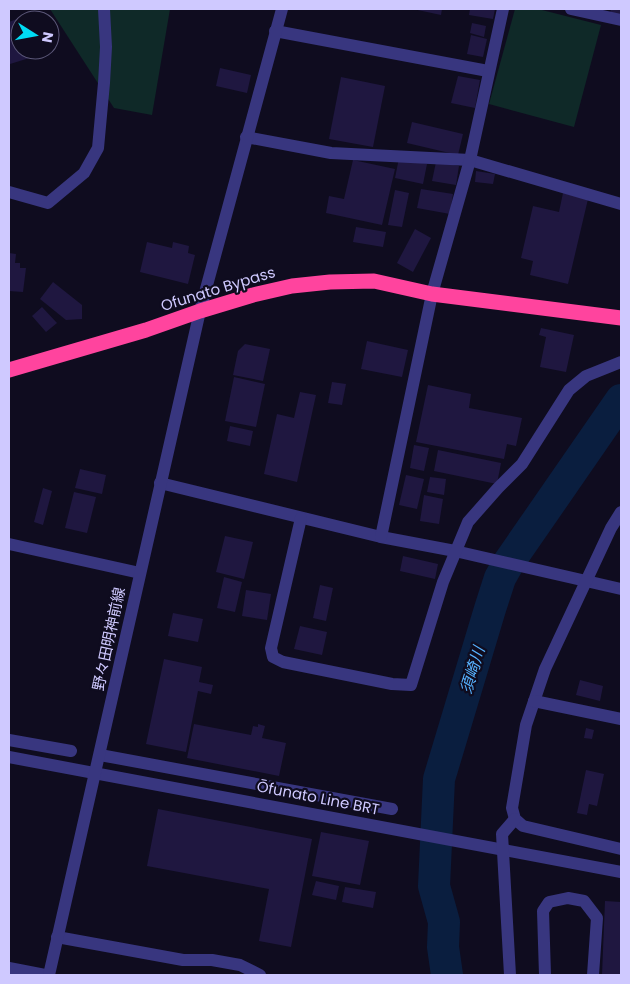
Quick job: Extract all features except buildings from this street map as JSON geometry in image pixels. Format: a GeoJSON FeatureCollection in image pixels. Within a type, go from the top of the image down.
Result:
{"type":"FeatureCollection","features":[{"type":"Feature","properties":{"kind":"highway","name":"Ofunato Bypass"},"geometry":{"type":"LineString","coordinates":[[9,370],[146,330],[253,294],[292,286],[330,282],[374,281],[432,294],[621,318]]}},
{"type":"Feature","properties":{"kind":"street"},"geometry":{"type":"LineString","coordinates":[[9,192],[48,203],[84,173],[98,148],[106,47],[104,9]]}},
{"type":"Feature","properties":{"kind":"street","name":"野々田明神前線"},"geometry":{"type":"LineString","coordinates":[[49,975],[200,311],[282,9]]}},
{"type":"Feature","properties":{"kind":"street"},"geometry":{"type":"LineString","coordinates":[[381,537],[432,294],[470,160],[503,9]]}},
{"type":"Feature","properties":{"kind":"street"},"geometry":{"type":"LineString","coordinates":[[571,9],[621,20]]}},
{"type":"Feature","properties":{"kind":"street"},"geometry":{"type":"LineString","coordinates":[[275,31],[488,71]]}},
{"type":"Feature","properties":{"kind":"street"},"geometry":{"type":"LineString","coordinates":[[246,137],[331,153],[470,160],[621,204]]}},
{"type":"Feature","properties":{"kind":"street"},"geometry":{"type":"LineString","coordinates":[[301,518],[271,648],[273,657],[283,662],[392,684],[411,685],[442,582],[468,522],[522,464],[569,390],[586,376],[621,362]]}},
{"type":"Feature","properties":{"kind":"street"},"geometry":{"type":"LineString","coordinates":[[160,484],[381,537],[455,551],[621,589]]}},
{"type":"Feature","properties":{"kind":"street"},"geometry":{"type":"LineString","coordinates":[[621,512],[585,581],[544,669],[526,725],[512,808],[515,820],[523,826],[621,849]]}},
{"type":"Feature","properties":{"kind":"street"},"geometry":{"type":"LineString","coordinates":[[9,544],[140,572]]}},
{"type":"Feature","properties":{"kind":"street"},"geometry":{"type":"LineString","coordinates":[[534,701],[621,720]]}},
{"type":"Feature","properties":{"kind":"street"},"geometry":{"type":"LineString","coordinates":[[9,740],[71,751]]}},
{"type":"Feature","properties":{"kind":"street"},"geometry":{"type":"LineString","coordinates":[[100,755],[392,809]]}},
{"type":"Feature","properties":{"kind":"street","name":"Ōfunato Line BRT"},"geometry":{"type":"LineString","coordinates":[[9,757],[621,872]]}},
{"type":"Feature","properties":{"kind":"street"},"geometry":{"type":"LineString","coordinates":[[510,975],[502,834],[515,820]]}},
{"type":"Feature","properties":{"kind":"street"},"geometry":{"type":"LineString","coordinates":[[545,975],[543,911],[549,902],[568,898],[584,901],[597,918],[593,975]]}},
{"type":"Feature","properties":{"kind":"street"},"geometry":{"type":"LineString","coordinates":[[57,937],[183,960],[212,960],[240,964],[260,975]]}},
{"type":"Feature","properties":{"kind":"street"},"geometry":{"type":"LineString","coordinates":[[9,968],[45,975]]}},
{"type":"Feature","properties":{"kind":"green space"},"geometry":{"type":"Polygon","coordinates":[[[170,9],[152,115],[114,108],[60,24],[60,10],[51,10],[170,9]]]}},
{"type":"Feature","properties":{"kind":"green space"},"geometry":{"type":"Polygon","coordinates":[[[515,9],[538,9],[601,25],[574,127],[489,104],[515,9]]]}},
{"type":"Feature","properties":{"kind":"waterway","name":"須崎川"},"geometry":{"type":"LineString","coordinates":[[447,975],[443,947],[444,922],[434,886],[439,779],[490,609],[500,578],[509,562],[621,400]]}}]}
